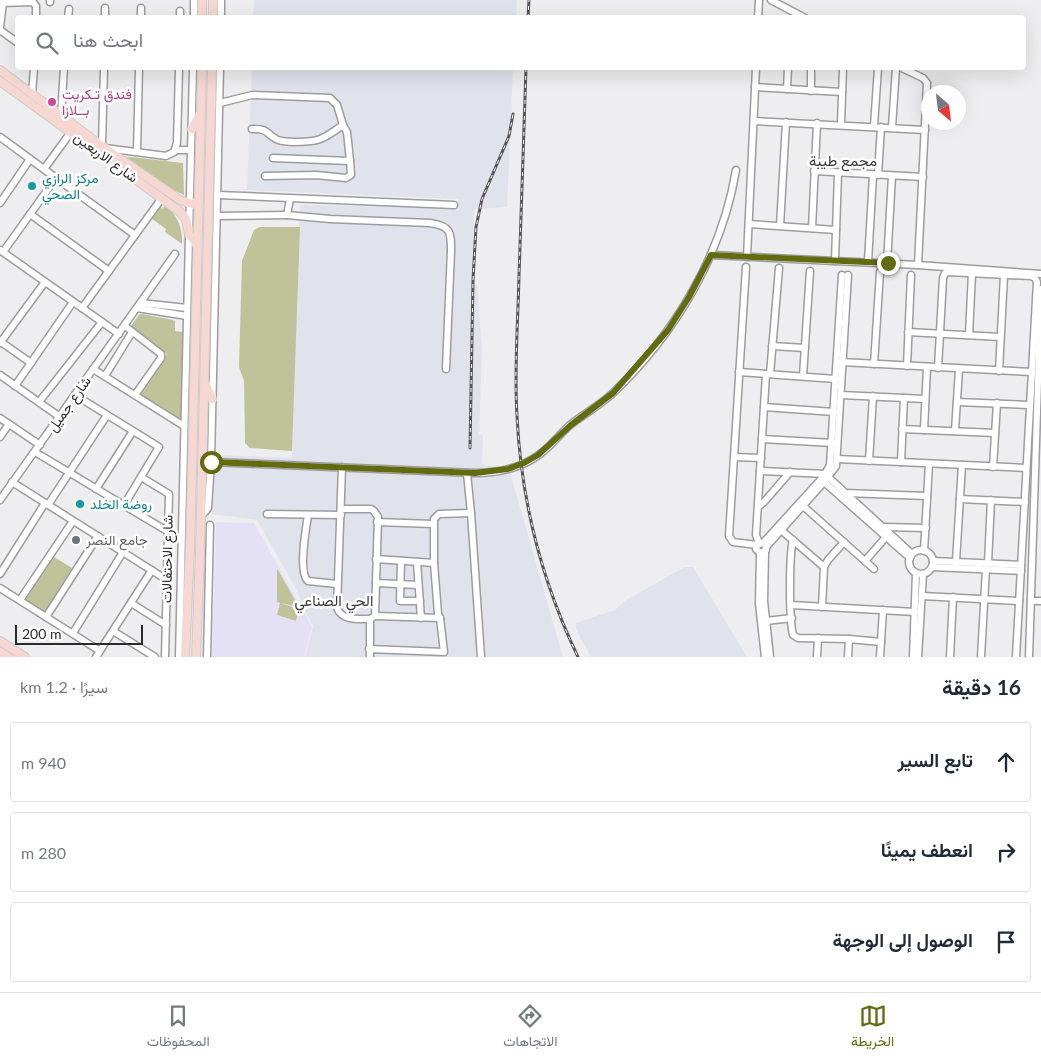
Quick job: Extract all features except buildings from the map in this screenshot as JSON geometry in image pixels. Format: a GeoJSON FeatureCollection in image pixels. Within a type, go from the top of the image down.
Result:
{"type":"FeatureCollection","features":[{"type":"Feature","properties":{"kind":"main road"},"geometry":{"type":"LineString","coordinates":[[202,0],[202,15]]}},
{"type":"Feature","properties":{"kind":"main road"},"geometry":{"type":"LineString","coordinates":[[214,15],[217,2]]}},
{"type":"Feature","properties":{"kind":"main road","name":"شارع الاربعين"},"geometry":{"type":"LineString","coordinates":[[0,70],[61,115],[183,215],[189,234],[197,245]]}},
{"type":"Feature","properties":{"kind":"main road"},"geometry":{"type":"LineString","coordinates":[[186,657],[202,70]]}},
{"type":"Feature","properties":{"kind":"main road"},"geometry":{"type":"LineString","coordinates":[[196,657],[212,70]]}},
{"type":"Feature","properties":{"kind":"main road","name":"شارع الاربعين"},"geometry":{"type":"LineString","coordinates":[[0,81],[71,132],[100,147],[180,200],[190,204]]}},
{"type":"Feature","properties":{"kind":"main road"},"geometry":{"type":"LineString","coordinates":[[211,112],[220,103]]}},
{"type":"Feature","properties":{"kind":"main road"},"geometry":{"type":"LineString","coordinates":[[192,129],[201,113]]}},
{"type":"Feature","properties":{"kind":"main road"},"geometry":{"type":"LineString","coordinates":[[190,204],[199,202]]}},
{"type":"Feature","properties":{"kind":"main road"},"geometry":{"type":"LineString","coordinates":[[187,312],[195,318]]}},
{"type":"Feature","properties":{"kind":"main road"},"geometry":{"type":"LineString","coordinates":[[205,381],[212,399]]}},
{"type":"Feature","properties":{"kind":"main road"},"geometry":{"type":"LineString","coordinates":[[190,551],[200,552]]}},
{"type":"Feature","properties":{"kind":"main road"},"geometry":{"type":"LineString","coordinates":[[0,641],[25,657]]}},
{"type":"Feature","properties":{"kind":"main road"},"geometry":{"type":"LineString","coordinates":[[0,652],[8,657]]}},
{"type":"Feature","properties":{"kind":"street"},"geometry":{"type":"LineString","coordinates":[[194,0],[194,15]]}},
{"type":"Feature","properties":{"kind":"street"},"geometry":{"type":"LineString","coordinates":[[758,15],[759,0]]}},
{"type":"Feature","properties":{"kind":"street"},"geometry":{"type":"LineString","coordinates":[[771,0],[790,14]]}},
{"type":"Feature","properties":{"kind":"street"},"geometry":{"type":"LineString","coordinates":[[15,40],[0,28],[2,3],[13,1],[35,3],[36,15]]}},
{"type":"Feature","properties":{"kind":"street"},"geometry":{"type":"LineString","coordinates":[[217,2],[220,15]]}},
{"type":"Feature","properties":{"kind":"street"},"geometry":{"type":"LineString","coordinates":[[105,8],[105,15]]}},
{"type":"Feature","properties":{"kind":"street"},"geometry":{"type":"LineString","coordinates":[[141,8],[141,15]]}},
{"type":"Feature","properties":{"kind":"street"},"geometry":{"type":"LineString","coordinates":[[68,15],[69,9]]}},
{"type":"Feature","properties":{"kind":"street"},"geometry":{"type":"LineString","coordinates":[[32,94],[34,70]]}},
{"type":"Feature","properties":{"kind":"street"},"geometry":{"type":"LineString","coordinates":[[61,115],[64,70]]}},
{"type":"Feature","properties":{"kind":"street"},"geometry":{"type":"LineString","coordinates":[[104,70],[100,147],[169,156],[176,150],[191,150]]}},
{"type":"Feature","properties":{"kind":"street"},"geometry":{"type":"LineString","coordinates":[[137,152],[140,70]]}},
{"type":"Feature","properties":{"kind":"street"},"geometry":{"type":"LineString","coordinates":[[176,150],[179,70]]}},
{"type":"Feature","properties":{"kind":"street"},"geometry":{"type":"LineString","coordinates":[[179,657],[193,70]]}},
{"type":"Feature","properties":{"kind":"street"},"geometry":{"type":"LineString","coordinates":[[201,515],[208,508],[211,462],[220,70]]}},
{"type":"Feature","properties":{"kind":"street"},"geometry":{"type":"LineString","coordinates":[[747,257],[756,70]]}},
{"type":"Feature","properties":{"kind":"street"},"geometry":{"type":"LineString","coordinates":[[787,89],[788,70]]}},
{"type":"Feature","properties":{"kind":"street"},"geometry":{"type":"LineString","coordinates":[[811,90],[812,70]]}},
{"type":"Feature","properties":{"kind":"street"},"geometry":{"type":"LineString","coordinates":[[841,124],[844,70]]}},
{"type":"Feature","properties":{"kind":"street"},"geometry":{"type":"LineString","coordinates":[[868,262],[876,175],[878,70]]}},
{"type":"Feature","properties":{"kind":"street"},"geometry":{"type":"LineString","coordinates":[[892,127],[896,70]]}},
{"type":"Feature","properties":{"kind":"street"},"geometry":{"type":"LineString","coordinates":[[906,70],[926,81],[926,85]]}},
{"type":"Feature","properties":{"kind":"street"},"geometry":{"type":"LineString","coordinates":[[755,87],[842,92]]}},
{"type":"Feature","properties":{"kind":"street"},"geometry":{"type":"LineString","coordinates":[[220,103],[253,95],[330,98],[337,105],[347,132],[351,175],[346,178],[316,175],[265,176]]}},
{"type":"Feature","properties":{"kind":"street"},"geometry":{"type":"LineString","coordinates":[[754,121],[921,130]]}},
{"type":"Feature","properties":{"kind":"street"},"geometry":{"type":"LineString","coordinates":[[780,226],[786,122]]}},
{"type":"Feature","properties":{"kind":"street"},"geometry":{"type":"LineString","coordinates":[[812,228],[817,123]]}},
{"type":"Feature","properties":{"kind":"street"},"geometry":{"type":"LineString","coordinates":[[252,129],[265,129],[275,138],[282,141],[312,142],[324,138],[343,125]]}},
{"type":"Feature","properties":{"kind":"street"},"geometry":{"type":"LineString","coordinates":[[918,264],[925,130]]}},
{"type":"Feature","properties":{"kind":"street"},"geometry":{"type":"LineString","coordinates":[[44,169],[71,132]]}},
{"type":"Feature","properties":{"kind":"street"},"geometry":{"type":"LineString","coordinates":[[0,137],[135,235]]}},
{"type":"Feature","properties":{"kind":"street"},"geometry":{"type":"LineString","coordinates":[[273,158],[350,161]]}},
{"type":"Feature","properties":{"kind":"street"},"geometry":{"type":"LineString","coordinates":[[0,202],[30,159]]}},
{"type":"Feature","properties":{"kind":"street"},"geometry":{"type":"LineString","coordinates":[[211,462],[467,473],[492,472],[524,463],[538,455],[571,425],[607,399],[634,371],[668,330],[689,297],[711,255],[729,206],[736,170]]}},
{"type":"Feature","properties":{"kind":"street"},"geometry":{"type":"LineString","coordinates":[[814,171],[923,177]]}},
{"type":"Feature","properties":{"kind":"street"},"geometry":{"type":"LineString","coordinates":[[835,261],[838,173]]}},
{"type":"Feature","properties":{"kind":"street"},"geometry":{"type":"LineString","coordinates":[[888,263],[892,176]]}},
{"type":"Feature","properties":{"kind":"street"},"geometry":{"type":"LineString","coordinates":[[56,178],[2,251],[119,334]]}},
{"type":"Feature","properties":{"kind":"street"},"geometry":{"type":"LineString","coordinates":[[218,195],[454,205]]}},
{"type":"Feature","properties":{"kind":"street"},"geometry":{"type":"LineString","coordinates":[[82,308],[162,198]]}},
{"type":"Feature","properties":{"kind":"street"},"geometry":{"type":"LineString","coordinates":[[287,215],[290,198]]}},
{"type":"Feature","properties":{"kind":"street"},"geometry":{"type":"LineString","coordinates":[[30,214],[109,271]]}},
{"type":"Feature","properties":{"kind":"street"},"geometry":{"type":"LineString","coordinates":[[217,216],[287,215],[330,219],[430,223],[440,224],[448,229],[451,236],[451,251],[446,369]]}},
{"type":"Feature","properties":{"kind":"street"},"geometry":{"type":"LineString","coordinates":[[749,224],[836,230]]}},
{"type":"Feature","properties":{"kind":"street","name":"شارع جميل"},"geometry":{"type":"LineString","coordinates":[[0,500],[76,396],[175,254]]}},
{"type":"Feature","properties":{"kind":"street"},"geometry":{"type":"LineString","coordinates":[[711,255],[918,264],[1041,274]]}},
{"type":"Feature","properties":{"kind":"street"},"geometry":{"type":"LineString","coordinates":[[746,267],[729,538],[734,543],[761,547],[781,530],[826,478],[831,462],[836,378],[840,362]]}},
{"type":"Feature","properties":{"kind":"street"},"geometry":{"type":"LineString","coordinates":[[770,657],[761,547],[756,538],[764,407],[779,268]]}},
{"type":"Feature","properties":{"kind":"street"},"geometry":{"type":"LineString","coordinates":[[803,376],[810,270]]}},
{"type":"Feature","properties":{"kind":"street"},"geometry":{"type":"LineString","coordinates":[[874,364],[880,272]]}},
{"type":"Feature","properties":{"kind":"street"},"geometry":{"type":"LineString","coordinates":[[938,368],[943,275],[947,272],[1031,276],[1036,280],[1016,657]]}},
{"type":"Feature","properties":{"kind":"street"},"geometry":{"type":"LineString","coordinates":[[969,335],[972,273]]}},
{"type":"Feature","properties":{"kind":"street"},"geometry":{"type":"LineString","coordinates":[[761,547],[834,470],[837,459],[841,395],[840,362],[845,275]]}},
{"type":"Feature","properties":{"kind":"street"},"geometry":{"type":"LineString","coordinates":[[907,366],[911,275]]}},
{"type":"Feature","properties":{"kind":"street"},"geometry":{"type":"LineString","coordinates":[[998,371],[1004,275]]}},
{"type":"Feature","properties":{"kind":"street"},"geometry":{"type":"LineString","coordinates":[[31,363],[0,343],[45,282]]}},
{"type":"Feature","properties":{"kind":"street"},"geometry":{"type":"LineString","coordinates":[[1029,657],[1038,456],[1041,290]]}},
{"type":"Feature","properties":{"kind":"street"},"geometry":{"type":"LineString","coordinates":[[15,386],[74,302]]}},
{"type":"Feature","properties":{"kind":"street"},"geometry":{"type":"LineString","coordinates":[[139,306],[187,312]]}},
{"type":"Feature","properties":{"kind":"street"},"geometry":{"type":"LineString","coordinates":[[39,402],[102,322]]}},
{"type":"Feature","properties":{"kind":"street"},"geometry":{"type":"LineString","coordinates":[[125,326],[161,354],[161,358],[135,396]]}},
{"type":"Feature","properties":{"kind":"street"},"geometry":{"type":"LineString","coordinates":[[105,376],[132,332]]}},
{"type":"Feature","properties":{"kind":"street"},"geometry":{"type":"LineString","coordinates":[[908,332],[1000,337]]}},
{"type":"Feature","properties":{"kind":"street"},"geometry":{"type":"LineString","coordinates":[[772,346],[805,348]]}},
{"type":"Feature","properties":{"kind":"street"},"geometry":{"type":"LineString","coordinates":[[840,362],[1032,372]]}},
{"type":"Feature","properties":{"kind":"street"},"geometry":{"type":"LineString","coordinates":[[924,430],[928,367]]}},
{"type":"Feature","properties":{"kind":"street"},"geometry":{"type":"LineString","coordinates":[[93,369],[184,426]]}},
{"type":"Feature","properties":{"kind":"street"},"geometry":{"type":"LineString","coordinates":[[955,431],[959,369]]}},
{"type":"Feature","properties":{"kind":"street"},"geometry":{"type":"LineString","coordinates":[[739,372],[836,378]]}},
{"type":"Feature","properties":{"kind":"street"},"geometry":{"type":"LineString","coordinates":[[0,376],[60,417]]}},
{"type":"Feature","properties":{"kind":"street"},"geometry":{"type":"LineString","coordinates":[[841,395],[925,399]]}},
{"type":"Feature","properties":{"kind":"street"},"geometry":{"type":"LineString","coordinates":[[76,396],[159,447],[124,505]]}},
{"type":"Feature","properties":{"kind":"street"},"geometry":{"type":"LineString","coordinates":[[869,460],[873,396]]}},
{"type":"Feature","properties":{"kind":"street"},"geometry":{"type":"LineString","coordinates":[[901,462],[904,398]]}},
{"type":"Feature","properties":{"kind":"street"},"geometry":{"type":"LineString","coordinates":[[957,402],[1030,405]]}},
{"type":"Feature","properties":{"kind":"street"},"geometry":{"type":"LineString","coordinates":[[994,467],[997,404]]}},
{"type":"Feature","properties":{"kind":"street"},"geometry":{"type":"LineString","coordinates":[[764,407],[834,412]]}},
{"type":"Feature","properties":{"kind":"street"},"geometry":{"type":"LineString","coordinates":[[0,574],[107,415]]}},
{"type":"Feature","properties":{"kind":"street"},"geometry":{"type":"LineString","coordinates":[[0,418],[40,445]]}},
{"type":"Feature","properties":{"kind":"street"},"geometry":{"type":"LineString","coordinates":[[0,437],[9,424]]}},
{"type":"Feature","properties":{"kind":"street"},"geometry":{"type":"LineString","coordinates":[[902,429],[995,433]]}},
{"type":"Feature","properties":{"kind":"street"},"geometry":{"type":"LineString","coordinates":[[96,489],[133,431]]}},
{"type":"Feature","properties":{"kind":"street"},"geometry":{"type":"LineString","coordinates":[[762,439],[833,443]]}},
{"type":"Feature","properties":{"kind":"street"},"geometry":{"type":"LineString","coordinates":[[34,452],[167,531]]}},
{"type":"Feature","properties":{"kind":"street"},"geometry":{"type":"LineString","coordinates":[[734,457],[761,458]]}},
{"type":"Feature","properties":{"kind":"street"},"geometry":{"type":"LineString","coordinates":[[837,459],[1026,468]]}},
{"type":"Feature","properties":{"kind":"street"},"geometry":{"type":"LineString","coordinates":[[924,551],[929,464]]}},
{"type":"Feature","properties":{"kind":"street"},"geometry":{"type":"LineString","coordinates":[[956,561],[962,465]]}},
{"type":"Feature","properties":{"kind":"street"},"geometry":{"type":"LineString","coordinates":[[342,467],[336,604],[339,613],[346,617],[440,618]]}},
{"type":"Feature","properties":{"kind":"street"},"geometry":{"type":"LineString","coordinates":[[760,471],[790,472],[826,478],[845,492],[883,526],[911,556]]}},
{"type":"Feature","properties":{"kind":"street"},"geometry":{"type":"LineString","coordinates":[[758,507],[790,472]]}},
{"type":"Feature","properties":{"kind":"street"},"geometry":{"type":"LineString","coordinates":[[467,473],[481,657]]}},
{"type":"Feature","properties":{"kind":"street","name":"شارع الاحتفالات"},"geometry":{"type":"LineString","coordinates":[[141,477],[168,494],[165,657]]}},
{"type":"Feature","properties":{"kind":"street"},"geometry":{"type":"LineString","coordinates":[[826,478],[886,537],[911,556]]}},
{"type":"Feature","properties":{"kind":"street"},"geometry":{"type":"LineString","coordinates":[[12,482],[167,580]]}},
{"type":"Feature","properties":{"kind":"street"},"geometry":{"type":"LineString","coordinates":[[845,492],[928,496]]}},
{"type":"Feature","properties":{"kind":"street"},"geometry":{"type":"LineString","coordinates":[[960,498],[1025,502]]}},
{"type":"Feature","properties":{"kind":"street"},"geometry":{"type":"LineString","coordinates":[[981,657],[991,500]]}},
{"type":"Feature","properties":{"kind":"street"},"geometry":{"type":"LineString","coordinates":[[803,506],[874,569]]}},
{"type":"Feature","properties":{"kind":"street"},"geometry":{"type":"LineString","coordinates":[[267,514],[308,514],[372,510],[377,515],[376,583],[369,649],[370,657]]}},
{"type":"Feature","properties":{"kind":"street"},"geometry":{"type":"LineString","coordinates":[[369,649],[444,655],[438,614],[433,524],[434,519],[439,514],[471,512]]}},
{"type":"Feature","properties":{"kind":"street"},"geometry":{"type":"LineString","coordinates":[[308,514],[303,574],[308,581],[337,584]]}},
{"type":"Feature","properties":{"kind":"street"},"geometry":{"type":"LineString","coordinates":[[20,600],[74,521]]}},
{"type":"Feature","properties":{"kind":"street"},"geometry":{"type":"LineString","coordinates":[[377,522],[433,524]]}},
{"type":"Feature","properties":{"kind":"street"},"geometry":{"type":"LineString","coordinates":[[206,657],[210,525]]}},
{"type":"Feature","properties":{"kind":"street"},"geometry":{"type":"LineString","coordinates":[[883,526],[926,528]]}},
{"type":"Feature","properties":{"kind":"street"},"geometry":{"type":"LineString","coordinates":[[781,530],[824,566]]}},
{"type":"Feature","properties":{"kind":"street"},"geometry":{"type":"LineString","coordinates":[[46,616],[98,536]]}},
{"type":"Feature","properties":{"kind":"street"},"geometry":{"type":"LineString","coordinates":[[865,561],[886,537]]}},
{"type":"Feature","properties":{"kind":"street"},"geometry":{"type":"LineString","coordinates":[[793,540],[791,554],[792,633],[795,636],[881,642]]}},
{"type":"Feature","properties":{"kind":"street"},"geometry":{"type":"LineString","coordinates":[[822,607],[824,566],[844,542]]}},
{"type":"Feature","properties":{"kind":"street"},"geometry":{"type":"LineString","coordinates":[[917,551],[924,551],[929,553],[932,564],[929,571],[920,574],[910,568],[911,556],[917,551]]}},
{"type":"Feature","properties":{"kind":"street"},"geometry":{"type":"LineString","coordinates":[[73,633],[123,552]]}},
{"type":"Feature","properties":{"kind":"street"},"geometry":{"type":"LineString","coordinates":[[376,559],[434,563]]}},
{"type":"Feature","properties":{"kind":"street"},"geometry":{"type":"LineString","coordinates":[[401,561],[400,600],[420,602]]}},
{"type":"Feature","properties":{"kind":"street"},"geometry":{"type":"LineString","coordinates":[[932,564],[956,561],[1021,572],[1032,579]]}},
{"type":"Feature","properties":{"kind":"street"},"geometry":{"type":"LineString","coordinates":[[417,562],[421,618]]}},
{"type":"Feature","properties":{"kind":"street"},"geometry":{"type":"LineString","coordinates":[[932,564],[987,566]]}},
{"type":"Feature","properties":{"kind":"street"},"geometry":{"type":"LineString","coordinates":[[1032,569],[1041,570]]}},
{"type":"Feature","properties":{"kind":"street"},"geometry":{"type":"LineString","coordinates":[[0,588],[73,633],[98,655],[152,570]]}},
{"type":"Feature","properties":{"kind":"street"},"geometry":{"type":"LineString","coordinates":[[913,657],[922,596],[920,574]]}},
{"type":"Feature","properties":{"kind":"street"},"geometry":{"type":"LineString","coordinates":[[918,657],[915,612],[920,574]]}},
{"type":"Feature","properties":{"kind":"street"},"geometry":{"type":"LineString","coordinates":[[762,575],[760,615],[765,657]]}},
{"type":"Feature","properties":{"kind":"street"},"geometry":{"type":"LineString","coordinates":[[376,583],[418,585]]}},
{"type":"Feature","properties":{"kind":"street"},"geometry":{"type":"LineString","coordinates":[[922,596],[1019,601]]}},
{"type":"Feature","properties":{"kind":"street"},"geometry":{"type":"LineString","coordinates":[[950,657],[953,597]]}},
{"type":"Feature","properties":{"kind":"street"},"geometry":{"type":"LineString","coordinates":[[1031,601],[1041,601]]}},
{"type":"Feature","properties":{"kind":"street"},"geometry":{"type":"LineString","coordinates":[[131,603],[166,626]]}},
{"type":"Feature","properties":{"kind":"street"},"geometry":{"type":"LineString","coordinates":[[791,605],[915,612]]}},
{"type":"Feature","properties":{"kind":"street"},"geometry":{"type":"LineString","coordinates":[[880,657],[883,610]]}},
{"type":"Feature","properties":{"kind":"street"},"geometry":{"type":"LineString","coordinates":[[766,621],[792,618]]}},
{"type":"Feature","properties":{"kind":"street"},"geometry":{"type":"LineString","coordinates":[[113,631],[155,657]]}},
{"type":"Feature","properties":{"kind":"street"},"geometry":{"type":"LineString","coordinates":[[817,657],[818,638]]}},
{"type":"Feature","properties":{"kind":"street"},"geometry":{"type":"LineString","coordinates":[[848,657],[849,639]]}},
{"type":"Feature","properties":{"kind":"shaded area"},"geometry":{"type":"Polygon","coordinates":[[[254,0],[517,0],[516,15],[253,15],[254,0]]]}},
{"type":"Feature","properties":{"kind":"shaded area"},"geometry":{"type":"Polygon","coordinates":[[[252,70],[513,70],[507,207],[475,209],[474,212],[472,284],[477,285],[482,349],[479,434],[483,435],[482,464],[509,469],[563,657],[305,657],[313,626],[295,587],[257,520],[212,514],[216,455],[292,458],[300,205],[457,208],[459,199],[247,190],[252,70]]]}},
{"type":"Feature","properties":{"kind":"shaded area"},"geometry":{"type":"Polygon","coordinates":[[[216,522],[254,523],[312,627],[304,657],[212,657],[216,522]]]}},
{"type":"Feature","properties":{"kind":"shaded area"},"geometry":{"type":"Polygon","coordinates":[[[685,567],[693,567],[747,657],[591,657],[576,629],[576,623],[615,610],[626,600],[685,567]]]}},
{"type":"Feature","properties":{"kind":"green space"},"geometry":{"type":"Polygon","coordinates":[[[130,157],[183,163],[184,195],[164,186],[122,158],[130,157]]]}},
{"type":"Feature","properties":{"kind":"green space"},"geometry":{"type":"Polygon","coordinates":[[[165,206],[176,217],[182,244],[165,232],[166,229],[152,219],[161,207],[162,209],[165,206]]]}},
{"type":"Feature","properties":{"kind":"green space"},"geometry":{"type":"Polygon","coordinates":[[[260,227],[300,227],[292,451],[250,448],[245,443],[244,381],[239,367],[242,261],[254,230],[260,227]]]}},
{"type":"Feature","properties":{"kind":"green space"},"geometry":{"type":"Polygon","coordinates":[[[139,315],[173,320],[175,321],[175,331],[183,332],[181,420],[140,396],[167,354],[130,327],[139,315]]]}},
{"type":"Feature","properties":{"kind":"green space"},"geometry":{"type":"Polygon","coordinates":[[[54,557],[72,568],[44,613],[25,600],[54,557]]]}},
{"type":"Feature","properties":{"kind":"green space"},"geometry":{"type":"Polygon","coordinates":[[[278,570],[299,607],[277,602],[278,570]]]}},
{"type":"Feature","properties":{"kind":"green space"},"geometry":{"type":"Polygon","coordinates":[[[280,603],[299,609],[296,621],[277,615],[280,603]]]}},
{"type":"Feature","properties":{"kind":"railway"},"geometry":{"type":"LineString","coordinates":[[528,15],[529,0]]}},
{"type":"Feature","properties":{"kind":"railway"},"geometry":{"type":"LineString","coordinates":[[526,70],[516,364],[519,447],[529,509],[544,570],[565,629],[578,657]]}},
{"type":"Feature","properties":{"kind":"railway"},"geometry":{"type":"LineString","coordinates":[[470,448],[473,280],[476,227],[482,199],[509,136],[513,114]]}},
{"type":"Feature","properties":{"kind":"place","name":"فندق تـكريت بــلازا"},"geometry":{"type":"Point","coordinates":[52,102]}},
{"type":"Feature","properties":{"kind":"place","name":"مركز الرازي الصحي"},"geometry":{"type":"Point","coordinates":[32,186]}},
{"type":"Feature","properties":{"kind":"place","name":"روضة الخلد"},"geometry":{"type":"Point","coordinates":[80,504]}},
{"type":"Feature","properties":{"kind":"place","name":"جامع النصر"},"geometry":{"type":"Point","coordinates":[76,540]}},
{"type":"Feature","properties":{"kind":"district","name":"مجمع طيبة"},"geometry":{"type":"Point","coordinates":[843,161]}},
{"type":"Feature","properties":{"kind":"district","name":"الحي الصناعي"},"geometry":{"type":"Point","coordinates":[334,601]}},
{"type":"Feature","properties":{"kind":"route"},"geometry":{"type":"LineString","coordinates":[[211,462],[475,473],[508,469],[538,455],[571,425],[601,404],[619,387],[642,362],[676,319],[711,255],[888,263]]}}]}
